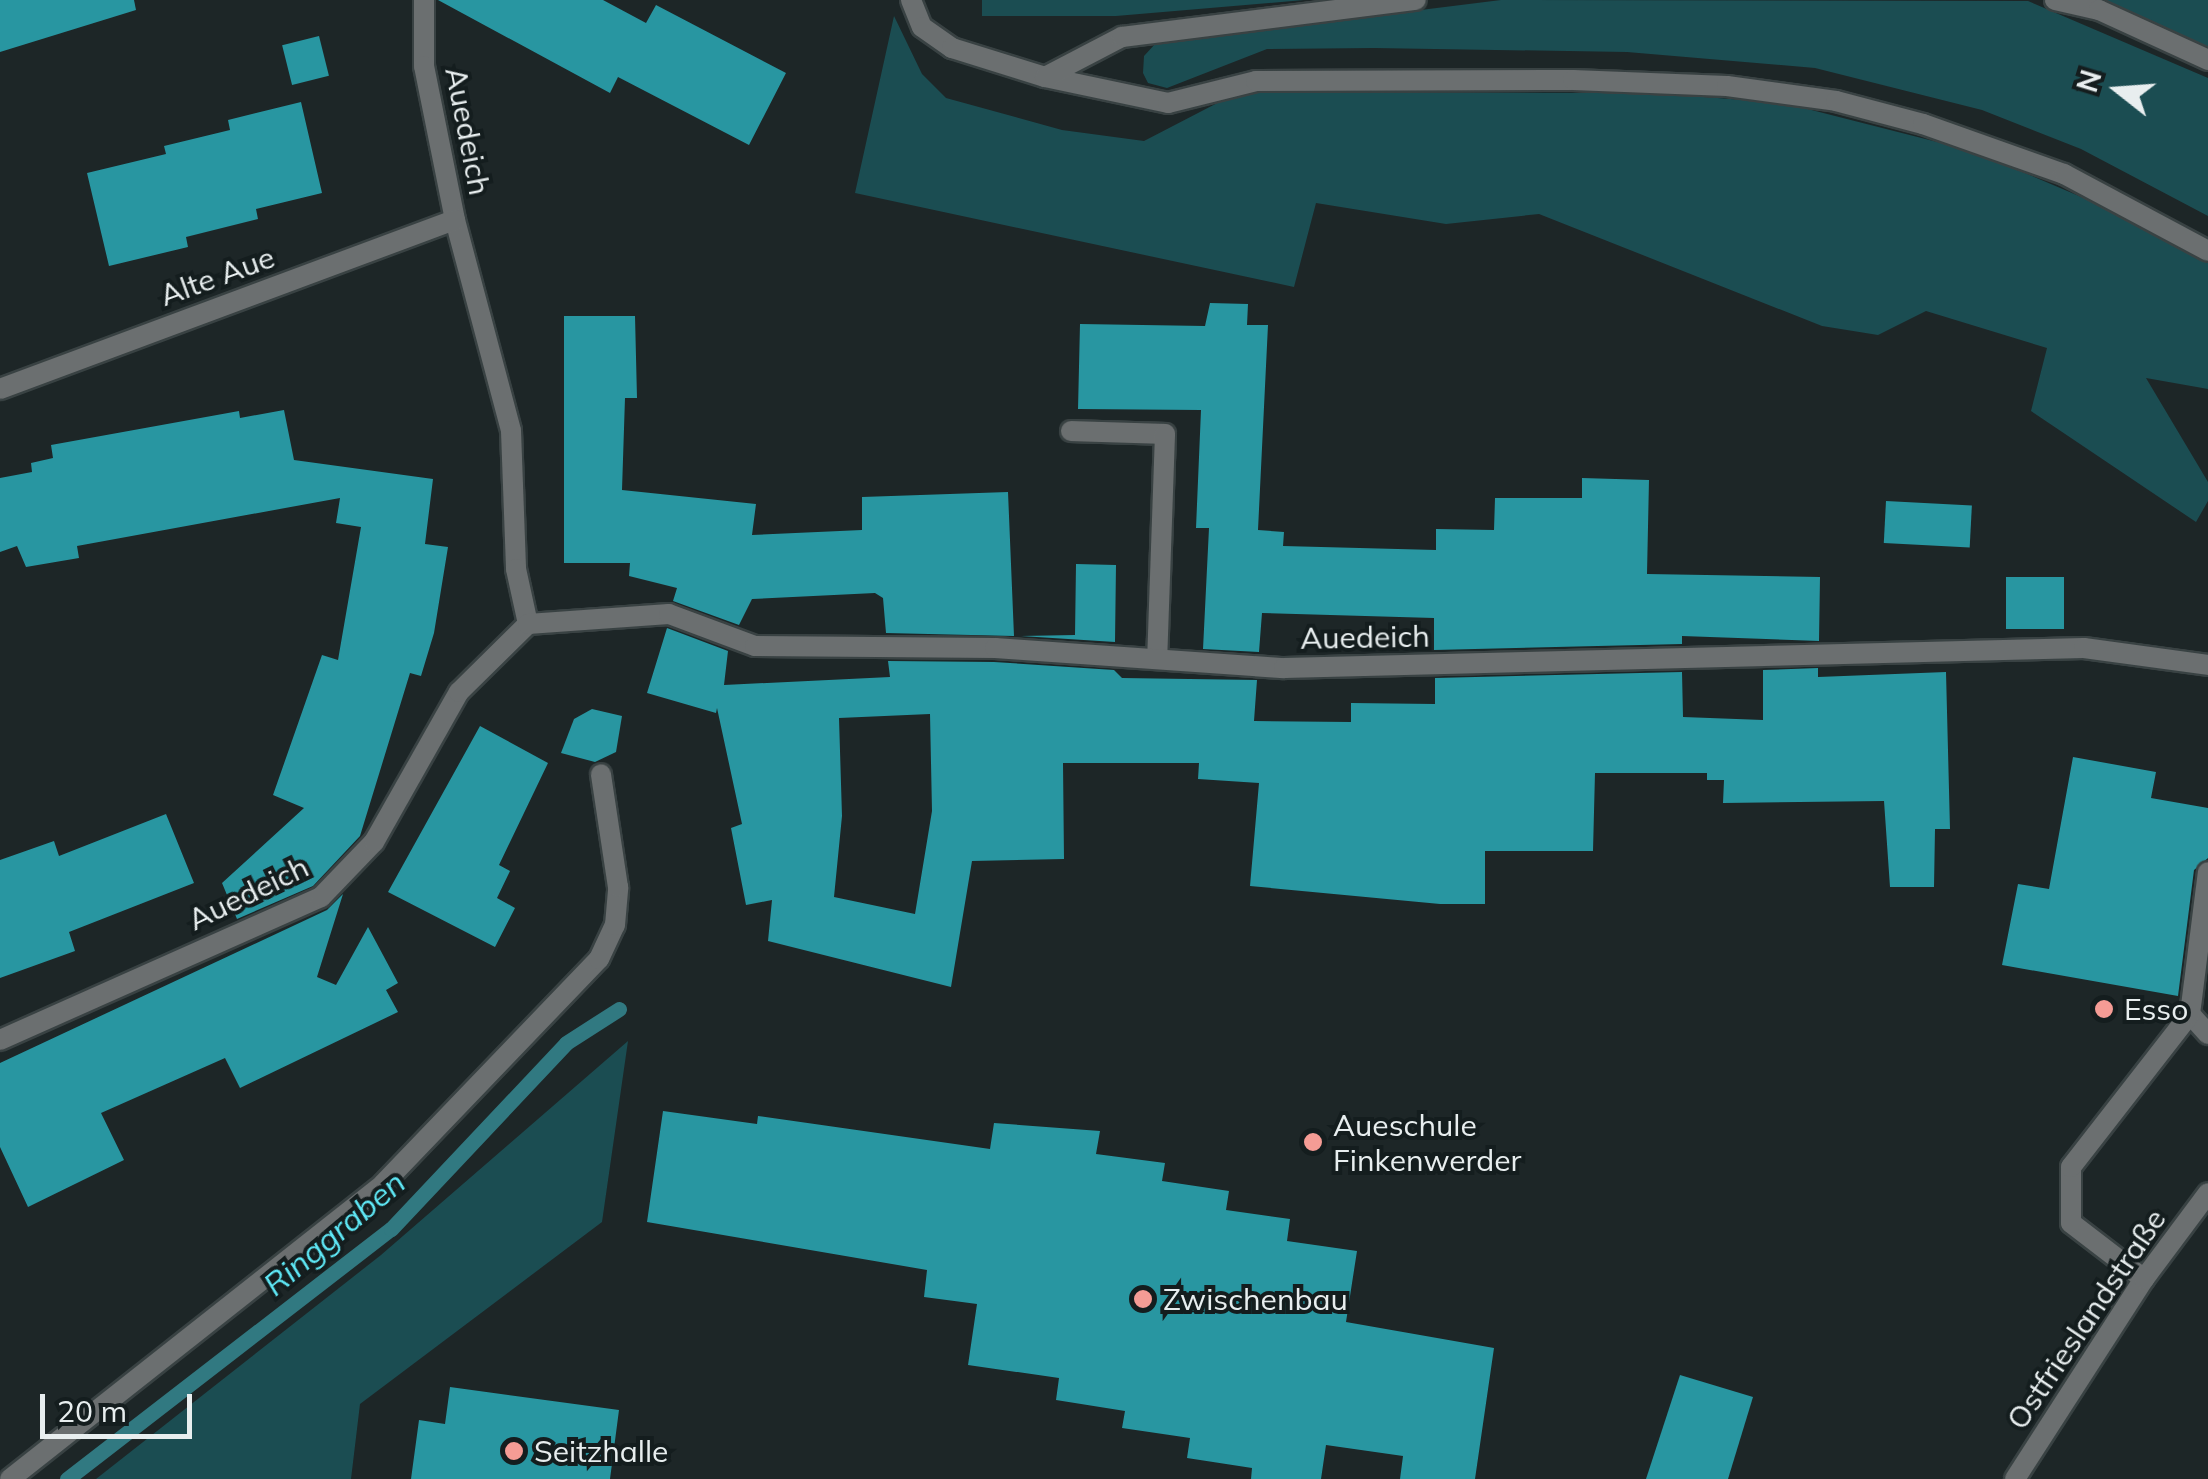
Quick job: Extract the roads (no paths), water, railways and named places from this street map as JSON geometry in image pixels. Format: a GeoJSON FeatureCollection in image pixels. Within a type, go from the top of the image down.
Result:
{"type":"FeatureCollection","features":[{"type":"Feature","properties":{"kind":"street","name":"Auedeich"},"geometry":{"type":"LineString","coordinates":[[424,0],[424,66],[455,220],[511,430],[516,569],[528,624]]}},
{"type":"Feature","properties":{"kind":"street"},"geometry":{"type":"LineString","coordinates":[[911,0],[922,28],[939,43],[1045,77],[1168,104],[1256,81],[1573,80],[1785,92],[1998,148],[2064,174],[2208,251]]}},
{"type":"Feature","properties":{"kind":"street"},"geometry":{"type":"LineString","coordinates":[[1045,77],[1122,37],[1416,0]]}},
{"type":"Feature","properties":{"kind":"street"},"geometry":{"type":"LineString","coordinates":[[2055,0],[2100,10],[2208,60]]}},
{"type":"Feature","properties":{"kind":"street","name":"Alte Aue"},"geometry":{"type":"LineString","coordinates":[[0,389],[455,220]]}},
{"type":"Feature","properties":{"kind":"street"},"geometry":{"type":"LineString","coordinates":[[1071,430],[1165,434],[1158,659]]}},
{"type":"Feature","properties":{"kind":"street","name":"Auedeich"},"geometry":{"type":"LineString","coordinates":[[0,1040],[321,897],[374,842],[459,692],[528,624],[669,614],[754,646],[995,648],[1284,668],[2084,648],[2208,666]]}},
{"type":"Feature","properties":{"kind":"street"},"geometry":{"type":"LineString","coordinates":[[10,1479],[383,1184],[599,960],[615,925],[618,887],[601,774]]}},
{"type":"Feature","properties":{"kind":"street"},"geometry":{"type":"LineString","coordinates":[[2144,1279],[2071,1223],[2071,1167],[2190,1014],[2208,872]]}},
{"type":"Feature","properties":{"kind":"street"},"geometry":{"type":"LineString","coordinates":[[2190,1014],[2208,1034]]}},
{"type":"Feature","properties":{"kind":"street","name":"Ostfrieslandstraße"},"geometry":{"type":"LineString","coordinates":[[2015,1479],[2144,1279],[2208,1193]]}},
{"type":"Feature","properties":{"kind":"waterway","name":"Ringgraben"},"geometry":{"type":"LineString","coordinates":[[67,1479],[391,1229],[566,1043],[619,1009]]}},
{"type":"Feature","properties":{"kind":"place","name":"Esso"},"geometry":{"type":"Point","coordinates":[2104,1009]}},
{"type":"Feature","properties":{"kind":"place","name":"Aueschule Finkenwerder"},"geometry":{"type":"Point","coordinates":[1313,1142]}},
{"type":"Feature","properties":{"kind":"place","name":"Zwischenbau"},"geometry":{"type":"Point","coordinates":[1143,1299]}},
{"type":"Feature","properties":{"kind":"place","name":"Seitzhalle"},"geometry":{"type":"Point","coordinates":[514,1451]}}]}
